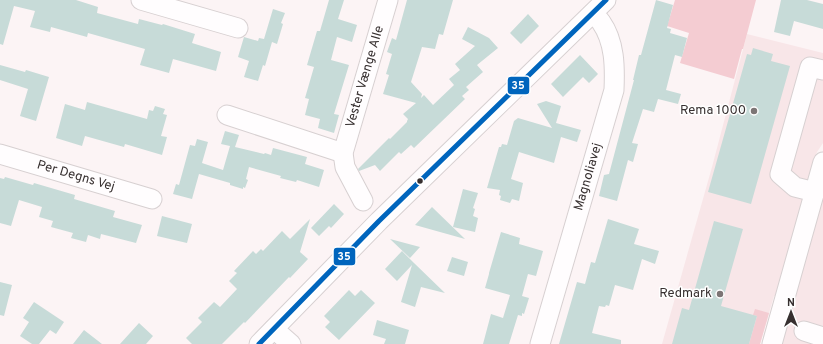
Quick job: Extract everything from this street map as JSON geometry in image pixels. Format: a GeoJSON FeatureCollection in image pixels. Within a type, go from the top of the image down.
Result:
{"type":"FeatureCollection","features":[{"type":"Feature","properties":{"kind":"street"},"geometry":{"type":"LineString","coordinates":[[140,0],[238,28]]}},
{"type":"Feature","properties":{"kind":"street","name":"Vester Vænge Alle"},"geometry":{"type":"LineString","coordinates":[[363,201],[345,167],[344,153],[388,0]]}},
{"type":"Feature","properties":{"kind":"street"},"geometry":{"type":"LineString","coordinates":[[259,344],[379,221],[606,0]]}},
{"type":"Feature","properties":{"kind":"street","name":"Magnoliavej"},"geometry":{"type":"LineString","coordinates":[[540,344],[614,90],[615,62],[609,37],[601,22],[592,14]]}},
{"type":"Feature","properties":{"kind":"street"},"geometry":{"type":"LineString","coordinates":[[815,192],[795,187],[780,174],[810,67],[823,70]]}},
{"type":"Feature","properties":{"kind":"street"},"geometry":{"type":"LineString","coordinates":[[227,115],[344,153]]}},
{"type":"Feature","properties":{"kind":"street","name":"Per Degns Vej"},"geometry":{"type":"LineString","coordinates":[[0,154],[152,199]]}},
{"type":"Feature","properties":{"kind":"street"},"geometry":{"type":"LineString","coordinates":[[772,344],[823,162]]}},
{"type":"Feature","properties":{"kind":"street"},"geometry":{"type":"LineString","coordinates":[[274,329],[291,344]]}},
{"type":"Feature","properties":{"kind":"street"},"geometry":{"type":"LineString","coordinates":[[804,331],[823,336]]}},
{"type":"Feature","properties":{"kind":"shaded area"},"geometry":{"type":"Polygon","coordinates":[[[675,0],[756,0],[734,79],[680,63],[689,33],[667,26],[675,0]]]}},
{"type":"Feature","properties":{"kind":"shaded area"},"geometry":{"type":"Polygon","coordinates":[[[747,34],[823,53],[823,143],[815,158],[776,296],[774,296],[760,344],[662,344],[712,167],[747,34]]]}},
{"type":"Feature","properties":{"kind":"shaded area"},"geometry":{"type":"Polygon","coordinates":[[[823,197],[823,344],[781,344],[823,197]]]}},
{"type":"Feature","properties":{"kind":"shaded area"},"geometry":{"type":"Polygon","coordinates":[[[755,309],[769,313],[760,344],[749,344],[757,316],[753,315],[755,309]]]}},
{"type":"Feature","properties":{"kind":"building"},"geometry":{"type":"Polygon","coordinates":[[[0,0],[76,0],[98,7],[97,13],[138,24],[139,19],[163,24],[195,34],[192,43],[221,52],[216,71],[173,59],[169,73],[140,65],[145,49],[88,33],[87,37],[51,27],[50,32],[30,27],[35,11],[14,6],[3,45],[0,44],[0,0]]]}},
{"type":"Feature","properties":{"kind":"building"},"geometry":{"type":"Polygon","coordinates":[[[329,0],[344,0],[338,19],[357,25],[352,42],[337,37],[331,60],[349,65],[334,114],[339,115],[334,133],[318,128],[320,119],[305,115],[309,99],[305,98],[314,67],[307,65],[317,31],[320,31],[329,0]]]}},
{"type":"Feature","properties":{"kind":"building"},"geometry":{"type":"Polygon","coordinates":[[[407,0],[453,0],[443,35],[439,34],[435,49],[422,47],[411,82],[422,94],[421,98],[424,95],[433,105],[454,85],[449,79],[460,70],[455,64],[475,46],[462,39],[468,27],[489,38],[498,48],[477,65],[483,72],[466,87],[469,90],[462,96],[465,99],[414,148],[411,145],[401,154],[399,152],[380,171],[375,165],[359,171],[358,169],[407,122],[408,119],[403,114],[416,103],[383,94],[389,75],[386,74],[392,54],[387,52],[392,38],[396,40],[407,0]]]}},
{"type":"Feature","properties":{"kind":"building"},"geometry":{"type":"Polygon","coordinates":[[[656,0],[673,5],[667,28],[671,29],[670,33],[687,38],[682,57],[675,55],[666,90],[681,94],[678,104],[658,99],[654,112],[643,109],[632,143],[638,144],[633,162],[628,160],[617,201],[599,196],[604,175],[609,174],[634,80],[639,55],[641,55],[656,0]]]}},
{"type":"Feature","properties":{"kind":"building"},"geometry":{"type":"Polygon","coordinates":[[[781,0],[807,0],[823,4],[823,29],[794,21],[790,36],[774,32],[781,0]]]}},
{"type":"Feature","properties":{"kind":"building"},"geometry":{"type":"Polygon","coordinates":[[[273,9],[285,13],[281,23],[283,24],[277,44],[272,42],[265,66],[263,65],[258,81],[244,77],[249,61],[238,57],[244,37],[258,41],[259,38],[264,39],[273,9]]]}},
{"type":"Feature","properties":{"kind":"building"},"geometry":{"type":"Polygon","coordinates":[[[528,14],[539,26],[521,44],[510,33],[528,14]]]}},
{"type":"Feature","properties":{"kind":"building","name":"Rema 1000"},"geometry":{"type":"Polygon","coordinates":[[[753,48],[773,54],[771,61],[790,66],[751,204],[708,192],[747,54],[751,55],[753,48]]]}},
{"type":"Feature","properties":{"kind":"building"},"geometry":{"type":"Polygon","coordinates":[[[580,55],[598,74],[589,83],[583,77],[563,97],[551,84],[580,55]]]}},
{"type":"Feature","properties":{"kind":"building"},"geometry":{"type":"Polygon","coordinates":[[[0,65],[25,72],[26,70],[49,77],[36,121],[20,116],[28,89],[0,80],[0,65]]]}},
{"type":"Feature","properties":{"kind":"building"},"geometry":{"type":"Polygon","coordinates":[[[546,101],[561,106],[556,123],[581,130],[577,142],[561,137],[554,163],[519,152],[511,179],[523,183],[519,201],[512,199],[510,203],[500,200],[500,190],[487,188],[499,147],[501,147],[502,144],[507,145],[514,121],[518,118],[552,128],[537,104],[546,101]]]}},
{"type":"Feature","properties":{"kind":"building"},"geometry":{"type":"Polygon","coordinates":[[[87,102],[147,119],[149,110],[153,111],[155,106],[165,109],[163,114],[167,115],[161,136],[167,137],[162,155],[125,144],[124,147],[85,136],[82,146],[56,138],[65,104],[85,110],[87,102]]]}},
{"type":"Feature","properties":{"kind":"building"},"geometry":{"type":"Polygon","coordinates":[[[225,131],[239,135],[235,147],[271,155],[273,148],[307,157],[305,164],[324,170],[319,187],[297,180],[296,182],[280,178],[281,176],[249,167],[246,179],[248,180],[245,188],[243,187],[243,189],[230,185],[230,183],[199,174],[192,199],[173,194],[176,184],[179,185],[190,145],[195,146],[197,139],[208,142],[202,163],[223,170],[230,146],[221,144],[225,131]]]}},
{"type":"Feature","properties":{"kind":"building"},"geometry":{"type":"Polygon","coordinates":[[[5,177],[33,185],[34,183],[75,195],[74,199],[115,211],[113,217],[142,225],[136,243],[101,234],[100,239],[88,235],[86,242],[71,238],[73,233],[51,227],[53,221],[39,217],[42,207],[19,200],[11,226],[0,223],[0,178],[4,179],[5,177]]]}},
{"type":"Feature","properties":{"kind":"building"},"geometry":{"type":"Polygon","coordinates":[[[463,189],[478,193],[473,208],[475,209],[473,216],[478,218],[475,232],[453,227],[463,189]]]}},
{"type":"Feature","properties":{"kind":"building"},"geometry":{"type":"Polygon","coordinates":[[[334,204],[344,214],[331,228],[329,226],[319,236],[311,228],[334,204]]]}},
{"type":"Feature","properties":{"kind":"building"},"geometry":{"type":"Polygon","coordinates":[[[432,207],[465,239],[415,225],[432,207]]]}},
{"type":"Feature","properties":{"kind":"building"},"geometry":{"type":"Polygon","coordinates":[[[162,216],[192,224],[187,243],[157,236],[162,216]]]}},
{"type":"Feature","properties":{"kind":"building"},"geometry":{"type":"Polygon","coordinates":[[[310,219],[300,252],[308,259],[245,323],[244,322],[222,344],[192,344],[186,338],[202,322],[198,318],[214,302],[220,307],[237,289],[229,281],[237,273],[234,271],[253,251],[256,254],[261,249],[263,251],[282,231],[290,239],[310,219]]]}},
{"type":"Feature","properties":{"kind":"building"},"geometry":{"type":"Polygon","coordinates":[[[608,219],[639,229],[634,244],[659,251],[655,264],[642,259],[633,290],[615,285],[609,306],[599,306],[592,333],[621,340],[621,344],[559,344],[577,282],[585,284],[591,262],[595,263],[608,219]]]}},
{"type":"Feature","properties":{"kind":"building"},"geometry":{"type":"Polygon","coordinates":[[[714,221],[743,229],[721,306],[757,316],[749,344],[672,344],[682,308],[689,310],[714,221]]]}},
{"type":"Feature","properties":{"kind":"building"},"geometry":{"type":"Polygon","coordinates":[[[501,232],[520,238],[519,244],[543,251],[536,276],[528,274],[522,296],[529,298],[524,314],[522,313],[522,316],[518,315],[509,344],[483,344],[491,314],[503,318],[510,295],[485,288],[501,232]]]}},
{"type":"Feature","properties":{"kind":"building"},"geometry":{"type":"Polygon","coordinates":[[[390,239],[420,247],[410,258],[390,239]]]}},
{"type":"Feature","properties":{"kind":"building"},"geometry":{"type":"Polygon","coordinates":[[[402,251],[445,293],[421,287],[415,307],[401,302],[412,265],[397,281],[385,269],[402,251]]]}},
{"type":"Feature","properties":{"kind":"building"},"geometry":{"type":"Polygon","coordinates":[[[452,257],[468,262],[464,276],[447,271],[452,257]]]}},
{"type":"Feature","properties":{"kind":"building"},"geometry":{"type":"Polygon","coordinates":[[[0,282],[12,285],[4,316],[0,315],[0,282]]]}},
{"type":"Feature","properties":{"kind":"building"},"geometry":{"type":"Polygon","coordinates":[[[349,290],[355,296],[361,290],[375,303],[339,340],[325,327],[330,322],[324,316],[349,290]]]}},
{"type":"Feature","properties":{"kind":"building"},"geometry":{"type":"Polygon","coordinates":[[[34,302],[64,322],[56,334],[50,330],[39,344],[32,344],[20,336],[29,322],[23,318],[34,302]]]}},
{"type":"Feature","properties":{"kind":"building"},"geometry":{"type":"Polygon","coordinates":[[[377,320],[409,330],[405,344],[384,344],[386,339],[373,335],[377,320]]]}},
{"type":"Feature","properties":{"kind":"building"},"geometry":{"type":"Polygon","coordinates":[[[139,323],[153,336],[146,344],[120,344],[139,323]]]}},
{"type":"Feature","properties":{"kind":"building"},"geometry":{"type":"Polygon","coordinates":[[[84,330],[102,344],[73,344],[84,330]]]}},
{"type":"Feature","properties":{"kind":"transit line","name":"35"},"geometry":{"type":"LineString","coordinates":[[259,344],[379,221],[606,0]]}},
{"type":"Feature","properties":{"kind":"place","name":"Rema 1000"},"geometry":{"type":"Point","coordinates":[754,111]}},
{"type":"Feature","properties":{"kind":"place","name":"Redmark"},"geometry":{"type":"Point","coordinates":[720,294]}}]}
